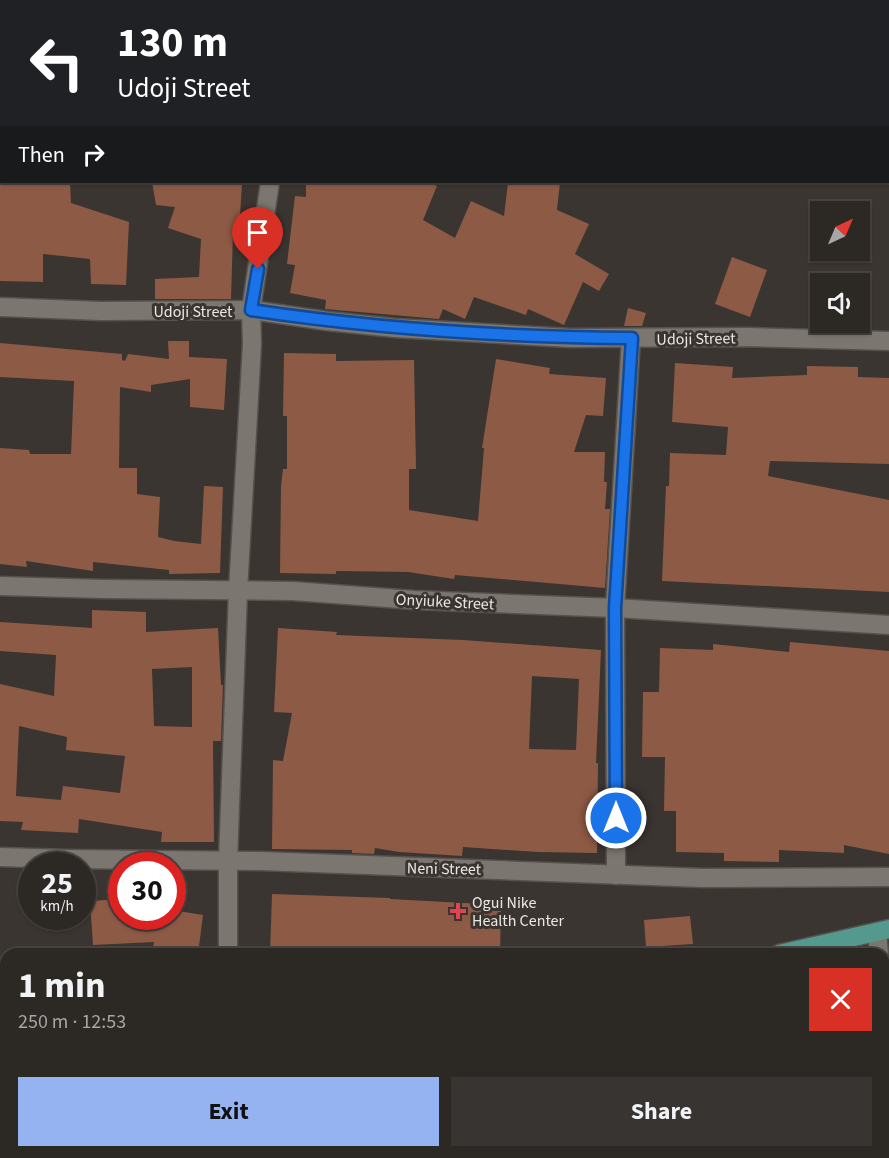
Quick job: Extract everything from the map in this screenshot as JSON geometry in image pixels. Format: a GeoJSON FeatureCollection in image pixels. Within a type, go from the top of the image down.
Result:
{"type":"FeatureCollection","features":[{"type":"Feature","properties":{"kind":"main road"},"geometry":{"type":"LineString","coordinates":[[806,948],[883,931]]}},
{"type":"Feature","properties":{"kind":"street"},"geometry":{"type":"LineString","coordinates":[[228,948],[228,860],[238,591],[252,344],[251,310],[270,183]]}},
{"type":"Feature","properties":{"kind":"street","name":"Udoji Street"},"geometry":{"type":"LineString","coordinates":[[0,307],[101,311],[251,310],[395,328],[560,337],[768,337],[889,340]]}},
{"type":"Feature","properties":{"kind":"street"},"geometry":{"type":"LineString","coordinates":[[616,875],[615,608],[632,338]]}},
{"type":"Feature","properties":{"kind":"street","name":"Onyiuke Street"},"geometry":{"type":"LineString","coordinates":[[0,586],[293,591],[414,600],[615,608],[889,625]]}},
{"type":"Feature","properties":{"kind":"street","name":"Neni Street"},"geometry":{"type":"LineString","coordinates":[[0,857],[67,860],[228,860],[703,878],[889,877]]}},
{"type":"Feature","properties":{"kind":"street"},"geometry":{"type":"LineString","coordinates":[[880,948],[883,931]]}},
{"type":"Feature","properties":{"kind":"building"},"geometry":{"type":"Polygon","coordinates":[[[0,183],[70,183],[71,203],[129,222],[126,285],[91,284],[90,259],[43,254],[43,282],[0,281],[0,183]]]}},
{"type":"Feature","properties":{"kind":"building"},"geometry":{"type":"Polygon","coordinates":[[[152,183],[242,183],[239,233],[233,232],[231,299],[155,299],[155,279],[199,277],[201,239],[168,228],[175,207],[156,205],[152,183]]]}},
{"type":"Feature","properties":{"kind":"building"},"geometry":{"type":"Polygon","coordinates":[[[306,183],[430,183],[437,186],[423,220],[455,238],[471,201],[504,216],[508,183],[560,183],[557,210],[589,224],[575,254],[609,274],[599,291],[583,282],[564,325],[528,309],[526,315],[474,297],[465,319],[443,309],[439,319],[325,309],[326,300],[290,293],[295,265],[287,264],[295,196],[306,197],[306,183]]]}},
{"type":"Feature","properties":{"kind":"building"},"geometry":{"type":"Polygon","coordinates":[[[732,257],[767,270],[750,317],[715,304],[732,257]]]}},
{"type":"Feature","properties":{"kind":"building"},"geometry":{"type":"Polygon","coordinates":[[[628,308],[646,313],[642,326],[624,326],[628,308]]]}},
{"type":"Feature","properties":{"kind":"building"},"geometry":{"type":"Polygon","coordinates":[[[168,341],[189,341],[189,357],[227,359],[224,410],[190,407],[190,379],[151,385],[151,392],[120,387],[119,468],[137,468],[137,494],[160,497],[158,537],[174,541],[201,544],[204,486],[223,487],[220,573],[169,574],[169,570],[93,562],[93,571],[26,561],[27,567],[0,564],[0,448],[29,450],[30,454],[71,454],[74,381],[0,377],[0,343],[122,354],[122,360],[125,361],[128,354],[169,359],[168,341]]]}},
{"type":"Feature","properties":{"kind":"building"},"geometry":{"type":"Polygon","coordinates":[[[284,353],[336,354],[336,361],[414,360],[416,469],[409,469],[409,510],[478,521],[484,448],[482,448],[496,359],[550,368],[549,374],[606,378],[603,416],[586,415],[574,452],[605,452],[604,482],[607,482],[605,509],[610,509],[605,588],[455,575],[454,579],[408,572],[280,573],[281,486],[283,469],[287,469],[287,416],[283,416],[284,353]]]}},
{"type":"Feature","properties":{"kind":"building"},"geometry":{"type":"Polygon","coordinates":[[[675,363],[733,367],[732,378],[807,375],[807,366],[858,367],[858,377],[889,378],[889,464],[770,461],[768,476],[889,500],[889,592],[662,581],[666,486],[669,486],[670,453],[726,455],[728,427],[672,422],[675,363]]]}},
{"type":"Feature","properties":{"kind":"building"},"geometry":{"type":"Polygon","coordinates":[[[92,610],[146,612],[146,632],[218,628],[221,685],[223,685],[221,741],[213,741],[214,842],[161,842],[162,832],[79,819],[78,833],[21,830],[23,822],[0,821],[0,684],[54,696],[56,655],[0,651],[0,622],[92,628],[92,610]],[[192,667],[152,669],[154,726],[192,727],[192,667]],[[19,726],[16,796],[61,800],[63,786],[120,793],[125,756],[66,750],[67,737],[19,726]]]}},
{"type":"Feature","properties":{"kind":"building"},"geometry":{"type":"Polygon","coordinates":[[[278,628],[337,632],[336,635],[463,640],[601,650],[596,763],[598,763],[597,853],[463,847],[462,856],[375,848],[374,854],[352,853],[352,850],[272,849],[273,760],[283,761],[292,713],[274,712],[278,628]],[[532,676],[529,749],[576,750],[579,679],[532,676]]]}},
{"type":"Feature","properties":{"kind":"building"},"geometry":{"type":"Polygon","coordinates":[[[790,642],[889,651],[889,854],[844,845],[844,853],[779,850],[779,862],[724,861],[724,853],[676,852],[676,811],[664,811],[665,757],[642,757],[643,692],[659,692],[660,648],[713,650],[713,644],[789,652],[790,642]]]}},
{"type":"Feature","properties":{"kind":"building"},"geometry":{"type":"Polygon","coordinates":[[[272,894],[501,905],[500,948],[270,948],[272,894]]]}},
{"type":"Feature","properties":{"kind":"building"},"geometry":{"type":"Polygon","coordinates":[[[108,900],[108,930],[186,930],[186,912],[203,915],[199,948],[153,948],[154,942],[93,945],[92,930],[96,930],[96,901],[108,900]]]}},
{"type":"Feature","properties":{"kind":"building"},"geometry":{"type":"Polygon","coordinates":[[[690,916],[693,944],[646,947],[644,920],[690,916]]]}},
{"type":"Feature","properties":{"kind":"place","name":"Ogui Nike Health Center"},"geometry":{"type":"Point","coordinates":[458,911]}},
{"type":"Feature","properties":{"kind":"route"},"geometry":{"type":"LineString","coordinates":[[258,269],[251,310],[395,328],[570,338],[632,338],[615,608],[616,818]]}}]}
